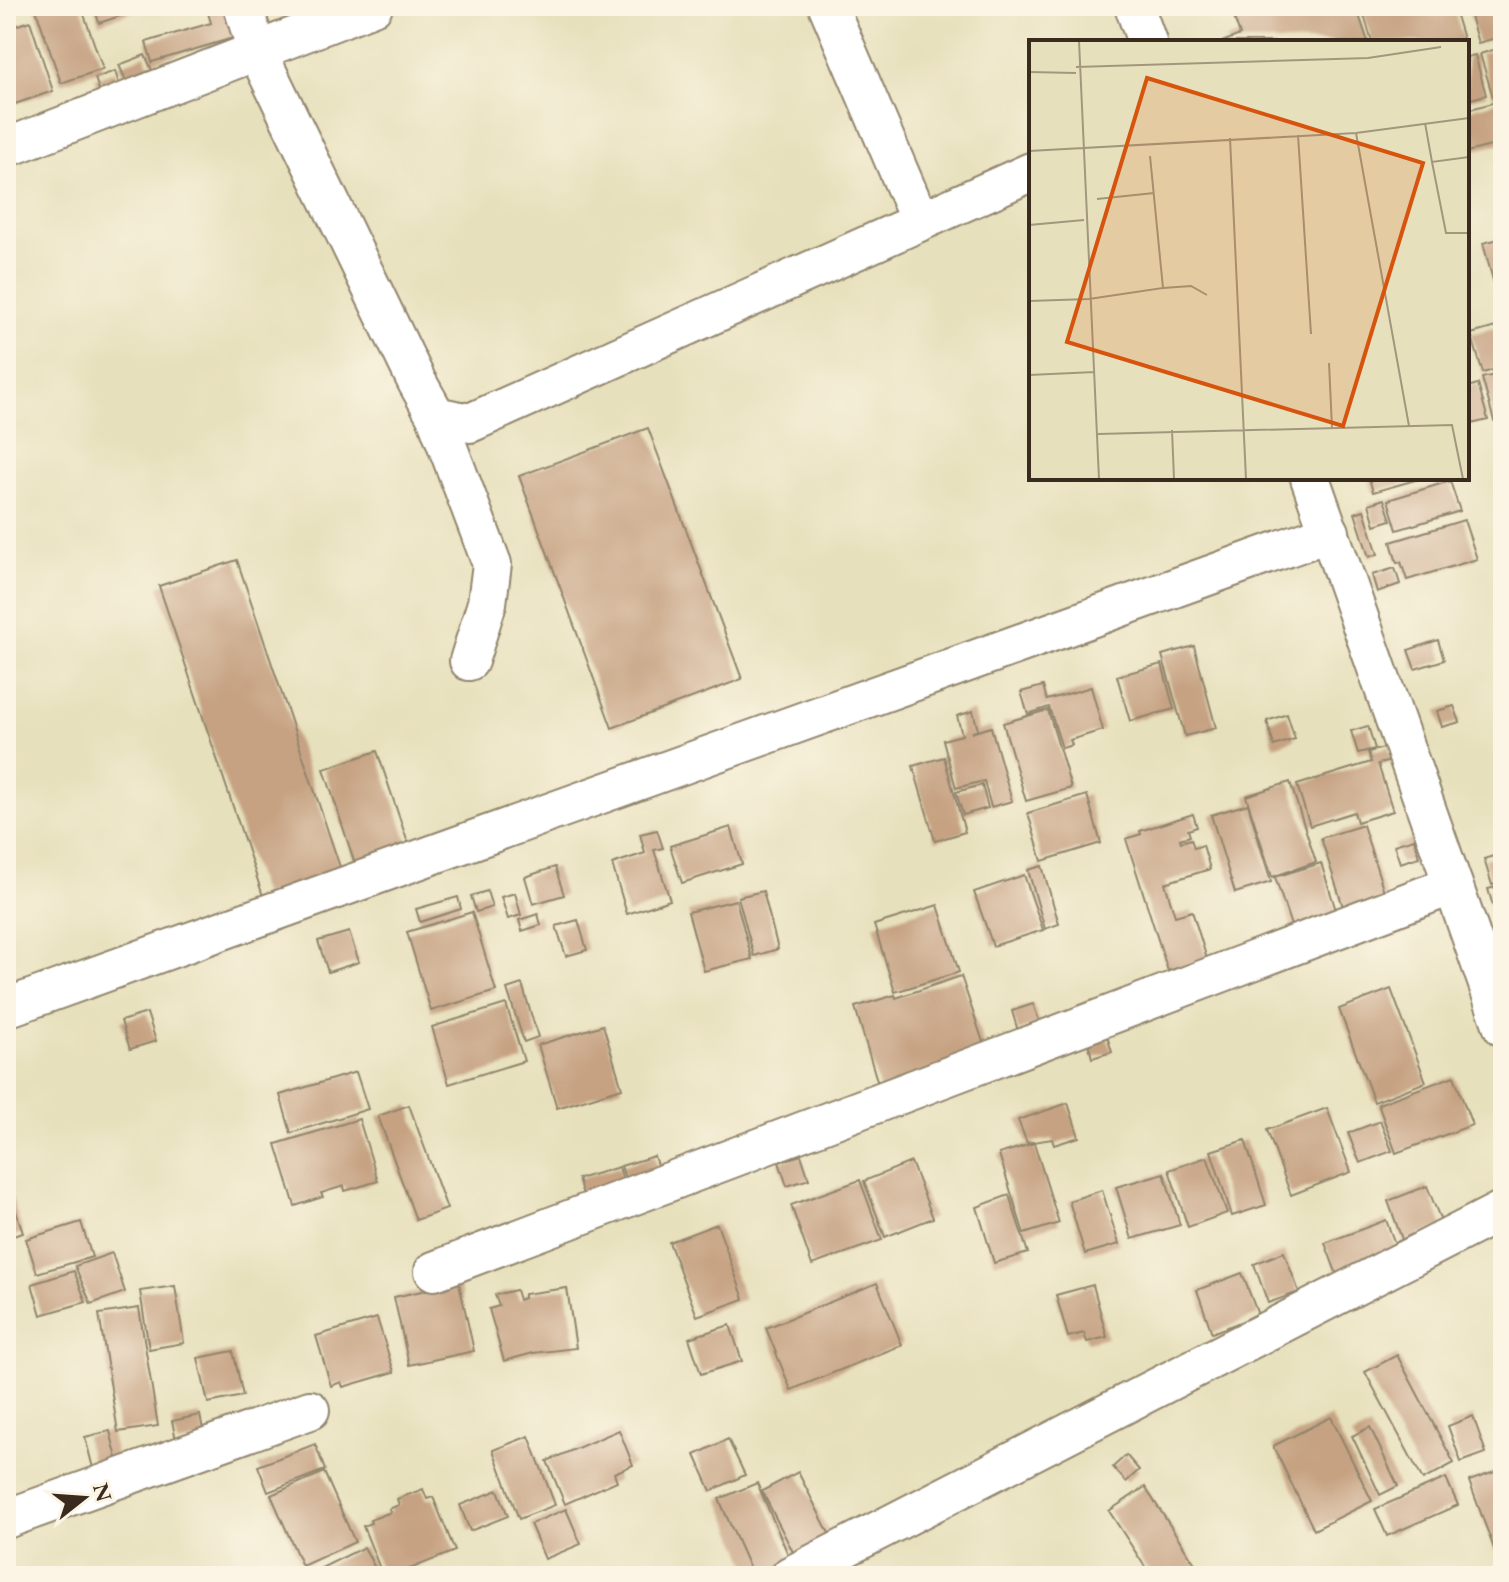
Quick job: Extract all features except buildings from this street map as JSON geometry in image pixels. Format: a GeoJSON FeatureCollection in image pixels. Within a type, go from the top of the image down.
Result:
{"type":"FeatureCollection","features":[{"type":"Feature","properties":{"kind":"street"},"geometry":{"type":"LineString","coordinates":[[243,6],[257,51],[436,416],[492,564],[487,603],[469,661]]}},
{"type":"Feature","properties":{"kind":"street"},"geometry":{"type":"LineString","coordinates":[[6,148],[373,6]]}},
{"type":"Feature","properties":{"kind":"street"},"geometry":{"type":"LineString","coordinates":[[828,6],[920,221]]}},
{"type":"Feature","properties":{"kind":"street"},"geometry":{"type":"LineString","coordinates":[[1134,6],[1146,40]]}},
{"type":"Feature","properties":{"kind":"street"},"geometry":{"type":"LineString","coordinates":[[436,416],[470,423],[1029,173]]}},
{"type":"Feature","properties":{"kind":"street"},"geometry":{"type":"LineString","coordinates":[[1311,480],[1503,1027]]}},
{"type":"Feature","properties":{"kind":"street"},"geometry":{"type":"LineString","coordinates":[[6,1008],[1330,532]]}},
{"type":"Feature","properties":{"kind":"street"},"geometry":{"type":"LineString","coordinates":[[434,1271],[1453,885]]}},
{"type":"Feature","properties":{"kind":"street"},"geometry":{"type":"LineString","coordinates":[[790,1576],[1503,1210]]}},
{"type":"Feature","properties":{"kind":"street"},"geometry":{"type":"LineString","coordinates":[[6,1519],[310,1410]]}}]}
